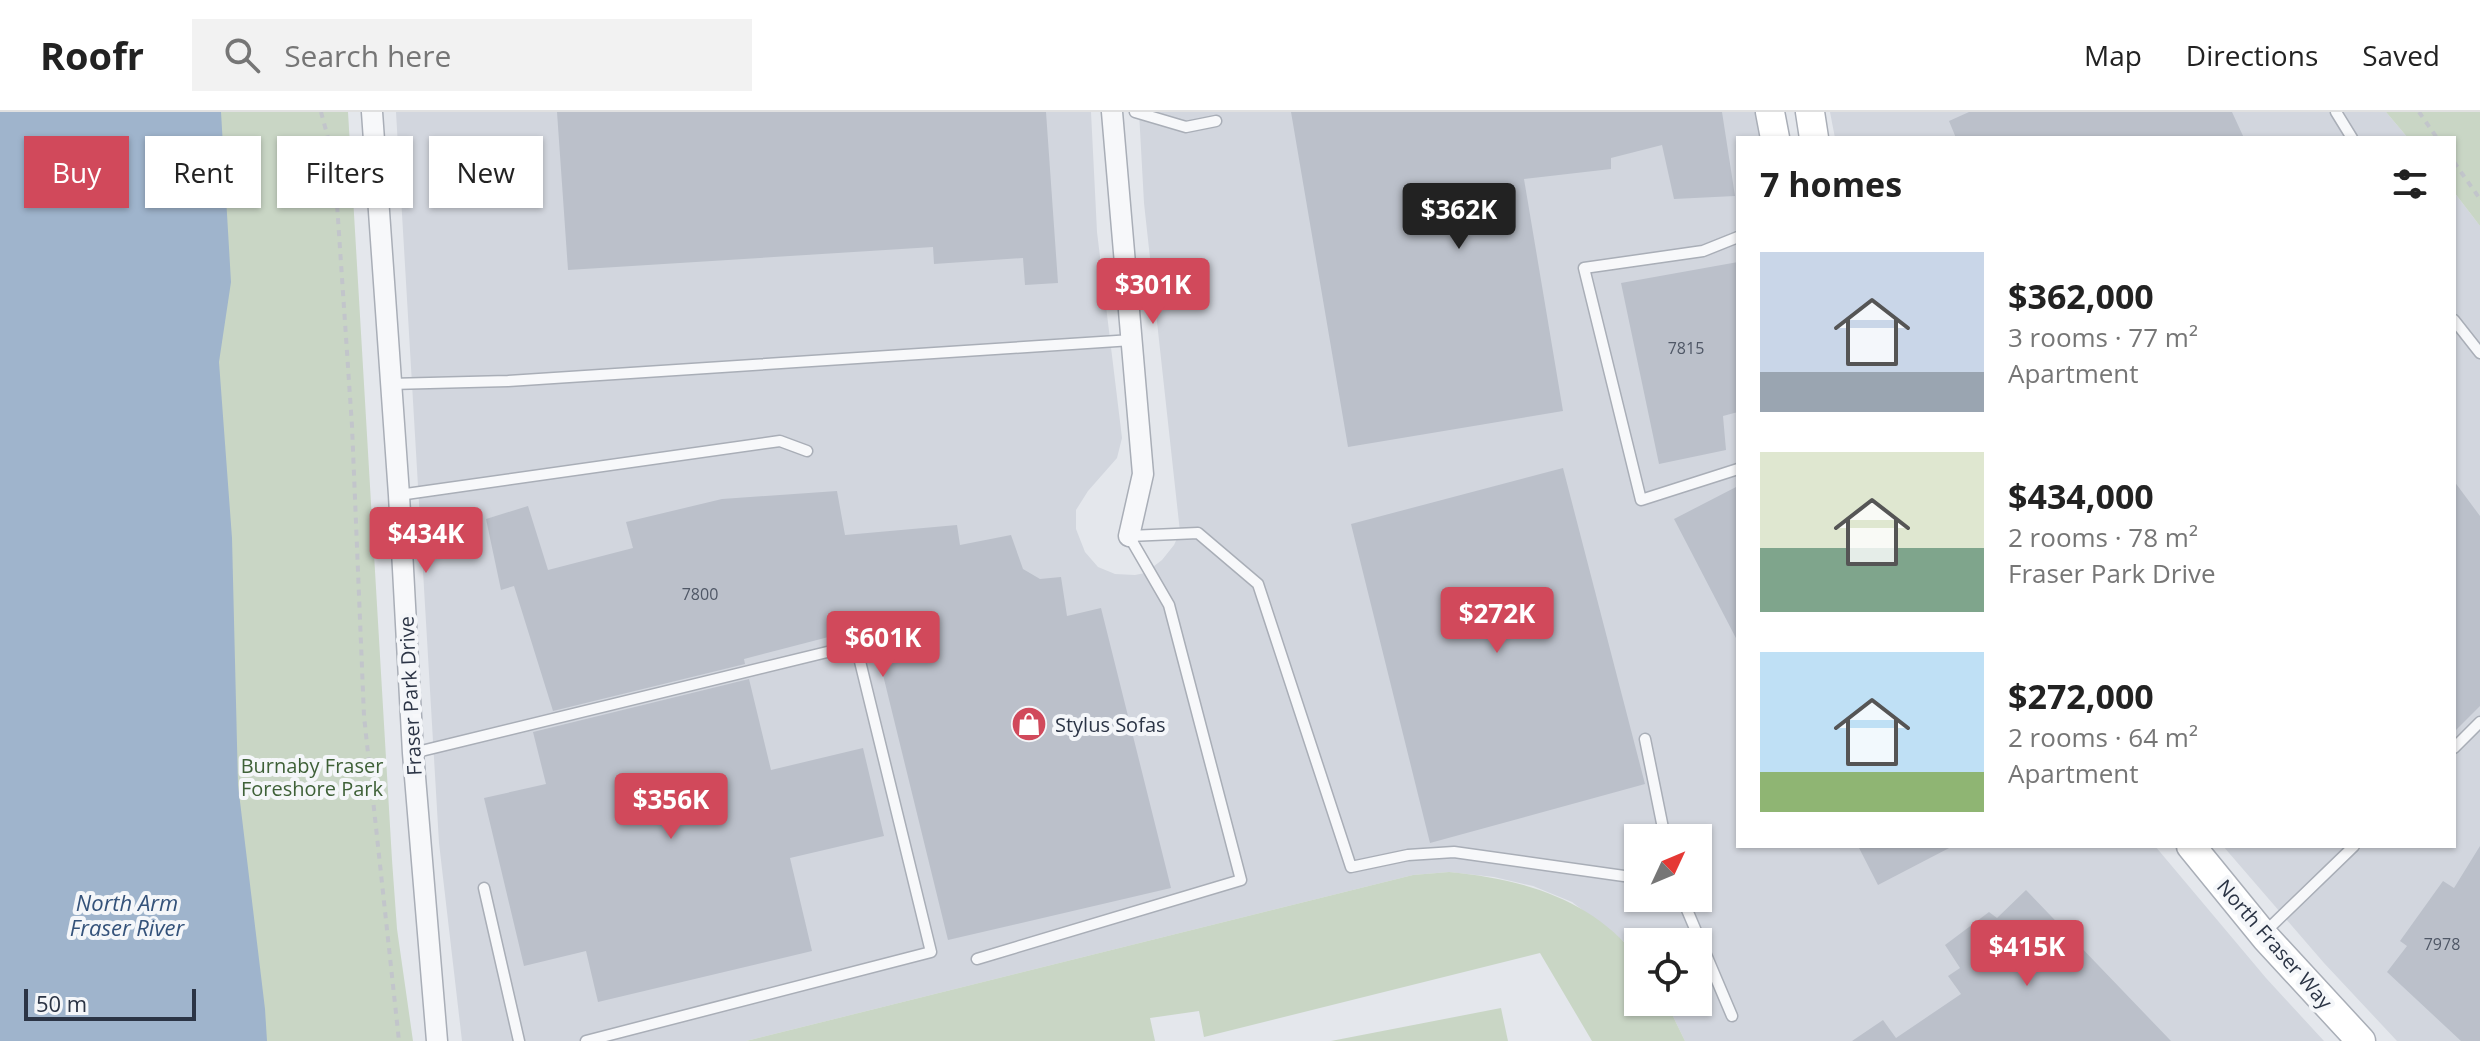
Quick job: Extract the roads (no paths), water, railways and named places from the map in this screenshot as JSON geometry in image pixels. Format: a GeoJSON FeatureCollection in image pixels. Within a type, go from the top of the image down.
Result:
{"type":"FeatureCollection","features":[{"type":"Feature","properties":{"kind":"street","name":"Fraser Park Drive"},"geometry":{"type":"LineString","coordinates":[[372,112],[399,495],[413,753],[437,1041]]}},
{"type":"Feature","properties":{"kind":"street"},"geometry":{"type":"LineString","coordinates":[[1112,112],[1143,474],[1129,536]]}},
{"type":"Feature","properties":{"kind":"street"},"geometry":{"type":"LineString","coordinates":[[1770,112],[1775,136]]}},
{"type":"Feature","properties":{"kind":"street"},"geometry":{"type":"LineString","coordinates":[[1810,112],[1814,136]]}},
{"type":"Feature","properties":{"kind":"street","name":"North Fraser Way"},"geometry":{"type":"LineString","coordinates":[[2193,848],[2262,934],[2361,1041]]}},
{"type":"Feature","properties":{"kind":"lane"},"geometry":{"type":"LineString","coordinates":[[1135,112],[1186,127],[1216,121]]}},
{"type":"Feature","properties":{"kind":"lane"},"geometry":{"type":"LineString","coordinates":[[2336,112],[2351,136]]}},
{"type":"Feature","properties":{"kind":"lane"},"geometry":{"type":"LineString","coordinates":[[1736,238],[1703,251],[1584,268],[1641,500],[1736,470]]}},
{"type":"Feature","properties":{"kind":"lane"},"geometry":{"type":"LineString","coordinates":[[2456,323],[2480,353]]}},
{"type":"Feature","properties":{"kind":"lane"},"geometry":{"type":"LineString","coordinates":[[390,384],[508,381],[1132,340]]}},
{"type":"Feature","properties":{"kind":"lane"},"geometry":{"type":"LineString","coordinates":[[399,495],[780,441],[807,451]]}},
{"type":"Feature","properties":{"kind":"lane"},"geometry":{"type":"LineString","coordinates":[[977,959],[1241,880],[1169,605],[1129,536],[1198,533],[1258,584],[1351,867],[1408,855],[1454,852],[1624,876]]}},
{"type":"Feature","properties":{"kind":"lane"},"geometry":{"type":"LineString","coordinates":[[413,753],[856,645],[931,952],[586,1041]]}},
{"type":"Feature","properties":{"kind":"lane"},"geometry":{"type":"LineString","coordinates":[[2456,746],[2480,722]]}},
{"type":"Feature","properties":{"kind":"lane"},"geometry":{"type":"LineString","coordinates":[[1645,739],[1662,824]]}},
{"type":"Feature","properties":{"kind":"lane"},"geometry":{"type":"LineString","coordinates":[[2262,934],[2352,848]]}},
{"type":"Feature","properties":{"kind":"lane"},"geometry":{"type":"LineString","coordinates":[[484,888],[519,1041]]}},
{"type":"Feature","properties":{"kind":"lane"},"geometry":{"type":"LineString","coordinates":[[1688,912],[1732,1016]]}},
{"type":"Feature","properties":{"kind":"water","name":"North Arm Fraser River"},"geometry":{"type":"Polygon","coordinates":[[[0,112],[221,112],[222,136],[145,136],[145,208],[227,208],[231,282],[219,362],[232,538],[238,785],[267,1041],[0,1041],[0,112]]]}},
{"type":"Feature","properties":{"kind":"place","name":"Stylus Sofas"},"geometry":{"type":"Point","coordinates":[1029,724]}},
{"type":"Feature","properties":{"kind":"park label","name":"Burnaby Fraser Foreshore Park"},"geometry":{"type":"Point","coordinates":[312,776]}}]}
